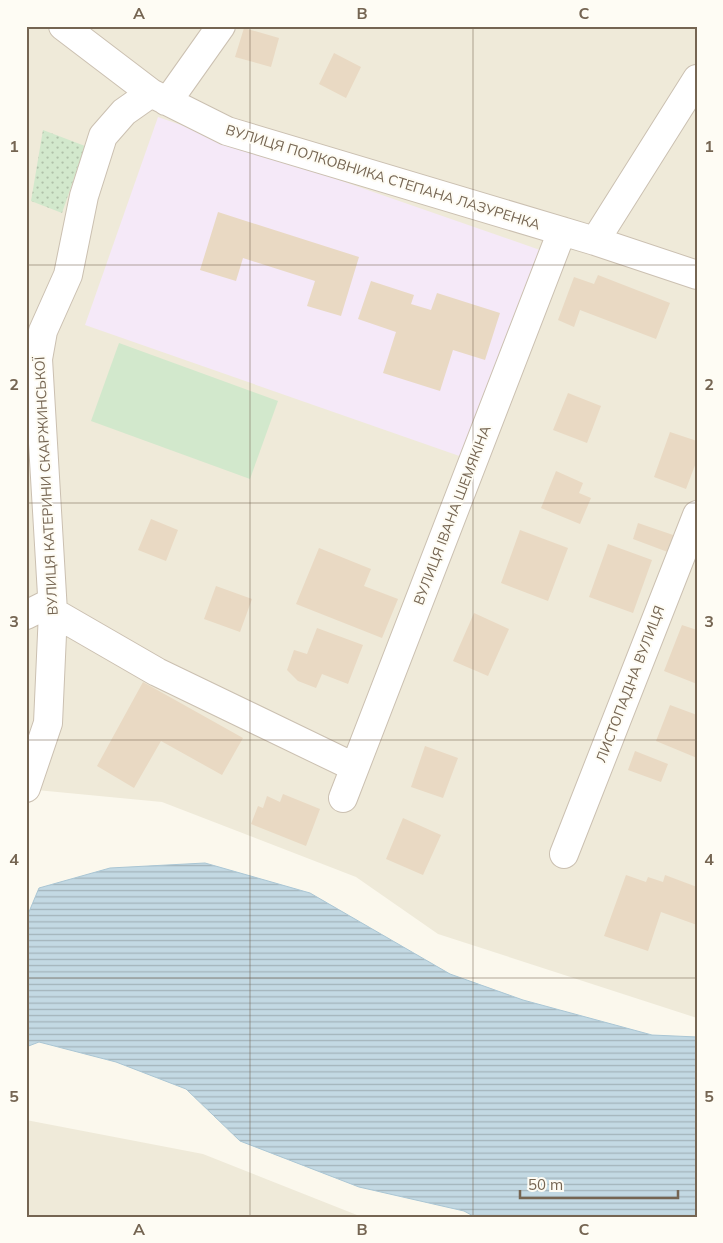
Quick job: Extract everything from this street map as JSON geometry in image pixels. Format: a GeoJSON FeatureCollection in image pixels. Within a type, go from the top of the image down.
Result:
{"type":"FeatureCollection","features":[{"type":"Feature","properties":{"kind":"street","name":"ВУЛИЦЯ ПОЛКОВНИКА СТЕПАНА ЛАЗУРЕНКА"},"geometry":{"type":"LineString","coordinates":[[62,26],[158,97],[227,131],[595,241],[697,275]]}},
{"type":"Feature","properties":{"kind":"street","name":"ВУЛИЦЯ КАТЕРИНИ СКАРЖИНСЬКОЇ"},"geometry":{"type":"LineString","coordinates":[[26,788],[48,723],[53,607],[42,396],[32,360],[68,275],[84,196],[103,136],[124,112],[175,91],[221,26]]}},
{"type":"Feature","properties":{"kind":"street"},"geometry":{"type":"LineString","coordinates":[[595,241],[697,79]]}},
{"type":"Feature","properties":{"kind":"street","name":"ВУЛИЦЯ ІВАНА ШЕМЯКІНА"},"geometry":{"type":"LineString","coordinates":[[343,798],[562,231]]}},
{"type":"Feature","properties":{"kind":"street","name":"ЛИСТОПАДНА ВУЛИЦЯ"},"geometry":{"type":"LineString","coordinates":[[564,854],[697,515]]}},
{"type":"Feature","properties":{"kind":"street"},"geometry":{"type":"LineString","coordinates":[[26,615],[53,607],[157,672],[354,767]]}},
{"type":"Feature","properties":{"kind":"shaded area"},"geometry":{"type":"Polygon","coordinates":[[[26,26],[697,26],[697,1018],[438,934],[356,877],[162,802],[26,789],[26,26]]]}},
{"type":"Feature","properties":{"kind":"shaded area"},"geometry":{"type":"Polygon","coordinates":[[[158,117],[540,250],[468,459],[85,325],[158,117]]]}},
{"type":"Feature","properties":{"kind":"shaded area"},"geometry":{"type":"Polygon","coordinates":[[[26,1120],[203,1154],[362,1217],[26,1217],[26,1120]]]}},
{"type":"Feature","properties":{"kind":"green space"},"geometry":{"type":"Polygon","coordinates":[[[43,130],[85,146],[62,213],[31,201],[43,130]]]}},
{"type":"Feature","properties":{"kind":"green space"},"geometry":{"type":"Polygon","coordinates":[[[119,343],[278,401],[250,479],[91,421],[119,343]]]}},
{"type":"Feature","properties":{"kind":"water"},"geometry":{"type":"Polygon","coordinates":[[[205,863],[310,893],[450,974],[523,1000],[652,1035],[697,1037],[697,1217],[475,1217],[464,1211],[359,1187],[240,1141],[186,1089],[116,1062],[39,1042],[26,1047],[26,919],[39,888],[110,868],[205,863]]]}},
{"type":"Feature","properties":{"kind":"building"},"geometry":{"type":"Polygon","coordinates":[[[244,28],[279,38],[271,67],[235,57],[244,28]]]}},
{"type":"Feature","properties":{"kind":"building"},"geometry":{"type":"Polygon","coordinates":[[[334,53],[361,67],[346,98],[319,84],[334,53]]]}},
{"type":"Feature","properties":{"kind":"building"},"geometry":{"type":"Polygon","coordinates":[[[218,212],[359,257],[341,316],[307,306],[315,281],[243,258],[236,281],[200,270],[218,212]]]}},
{"type":"Feature","properties":{"kind":"building"},"geometry":{"type":"Polygon","coordinates":[[[598,275],[670,303],[656,339],[580,310],[574,327],[558,320],[574,277],[594,284],[598,275]]]}},
{"type":"Feature","properties":{"kind":"building"},"geometry":{"type":"Polygon","coordinates":[[[371,281],[414,295],[411,304],[431,310],[437,293],[500,313],[485,360],[453,350],[440,391],[383,373],[396,332],[358,319],[371,281]]]}},
{"type":"Feature","properties":{"kind":"building"},"geometry":{"type":"Polygon","coordinates":[[[568,393],[601,406],[587,443],[553,430],[568,393]]]}},
{"type":"Feature","properties":{"kind":"building"},"geometry":{"type":"Polygon","coordinates":[[[670,432],[697,441],[697,460],[686,489],[654,477],[670,432]]]}},
{"type":"Feature","properties":{"kind":"building"},"geometry":{"type":"Polygon","coordinates":[[[556,471],[583,483],[579,493],[591,498],[580,524],[541,508],[556,471]]]}},
{"type":"Feature","properties":{"kind":"building"},"geometry":{"type":"Polygon","coordinates":[[[151,519],[178,530],[166,561],[138,550],[151,519]]]}},
{"type":"Feature","properties":{"kind":"building"},"geometry":{"type":"Polygon","coordinates":[[[638,523],[679,537],[673,554],[633,539],[638,523]]]}},
{"type":"Feature","properties":{"kind":"building"},"geometry":{"type":"Polygon","coordinates":[[[520,530],[568,548],[548,601],[501,583],[520,530]]]}},
{"type":"Feature","properties":{"kind":"building"},"geometry":{"type":"Polygon","coordinates":[[[608,544],[652,560],[633,613],[589,597],[608,544]]]}},
{"type":"Feature","properties":{"kind":"building"},"geometry":{"type":"Polygon","coordinates":[[[319,548],[371,569],[364,586],[398,599],[382,638],[296,604],[319,548]]]}},
{"type":"Feature","properties":{"kind":"building"},"geometry":{"type":"Polygon","coordinates":[[[216,586],[252,599],[240,632],[204,619],[216,586]]]}},
{"type":"Feature","properties":{"kind":"building"},"geometry":{"type":"Polygon","coordinates":[[[474,613],[509,629],[488,676],[453,661],[474,613]]]}},
{"type":"Feature","properties":{"kind":"building"},"geometry":{"type":"Polygon","coordinates":[[[682,625],[697,630],[697,684],[664,671],[682,625]]]}},
{"type":"Feature","properties":{"kind":"building"},"geometry":{"type":"Polygon","coordinates":[[[317,628],[363,645],[348,684],[322,674],[316,688],[298,681],[287,670],[294,650],[307,654],[317,628]]]}},
{"type":"Feature","properties":{"kind":"building"},"geometry":{"type":"Polygon","coordinates":[[[143,682],[243,738],[222,775],[161,741],[134,788],[97,766],[143,682]]]}},
{"type":"Feature","properties":{"kind":"building"},"geometry":{"type":"Polygon","coordinates":[[[670,705],[697,715],[697,758],[656,741],[670,705]]]}},
{"type":"Feature","properties":{"kind":"building"},"geometry":{"type":"Polygon","coordinates":[[[425,746],[458,758],[443,798],[411,787],[425,746]]]}},
{"type":"Feature","properties":{"kind":"building"},"geometry":{"type":"Polygon","coordinates":[[[635,751],[668,764],[661,782],[628,770],[635,751]]]}},
{"type":"Feature","properties":{"kind":"building"},"geometry":{"type":"Polygon","coordinates":[[[283,794],[320,809],[306,846],[251,824],[258,806],[263,808],[267,796],[280,802],[283,794]]]}},
{"type":"Feature","properties":{"kind":"building"},"geometry":{"type":"Polygon","coordinates":[[[403,818],[441,835],[423,875],[386,859],[403,818]]]}},
{"type":"Feature","properties":{"kind":"building"},"geometry":{"type":"Polygon","coordinates":[[[626,875],[646,882],[648,877],[663,882],[665,875],[697,887],[697,925],[661,912],[648,951],[604,936],[626,875]]]}}]}
